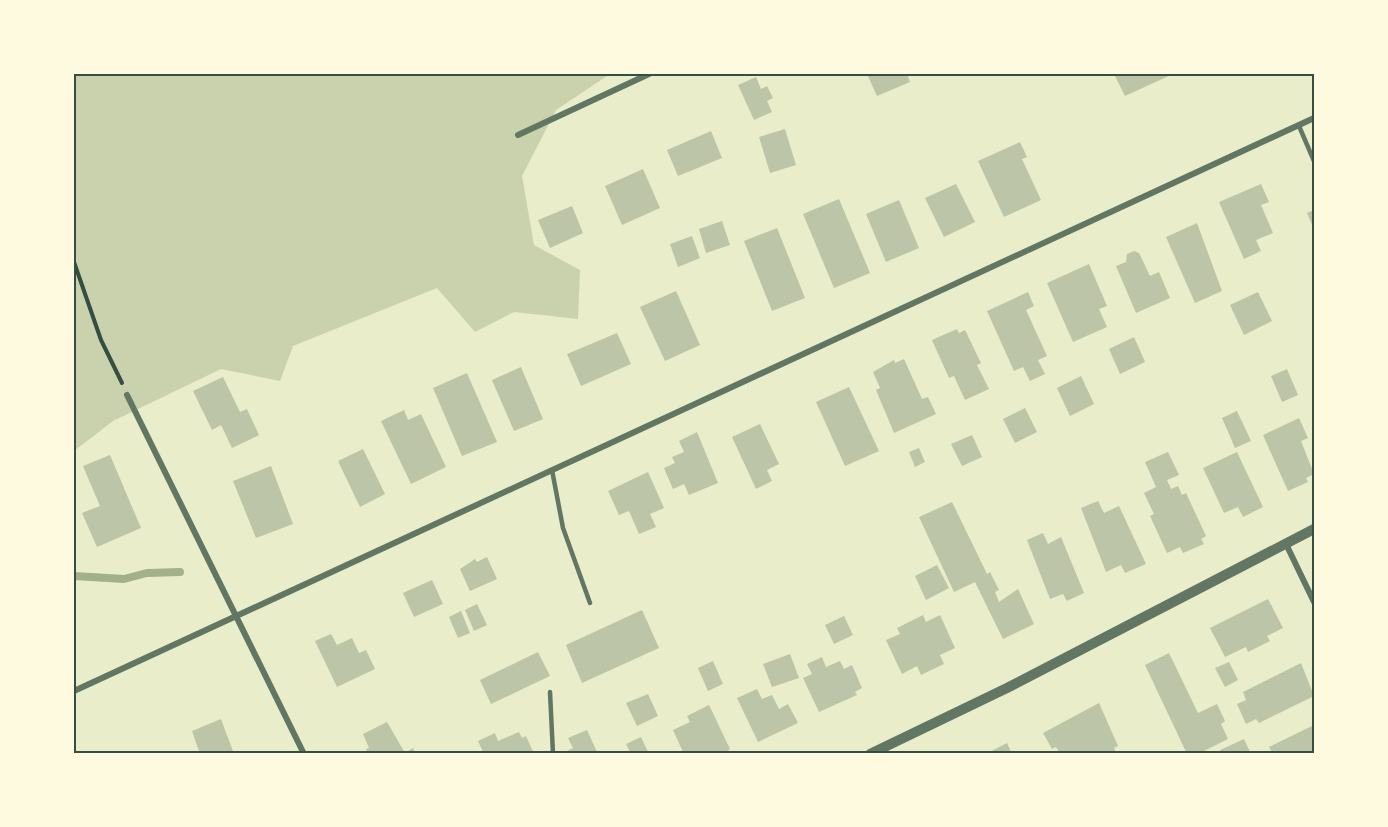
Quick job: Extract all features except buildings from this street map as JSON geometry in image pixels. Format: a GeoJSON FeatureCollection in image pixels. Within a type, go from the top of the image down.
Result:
{"type":"FeatureCollection","features":[{"type":"Feature","properties":{"kind":"street"},"geometry":{"type":"LineString","coordinates":[[518,135],[649,74]]}},
{"type":"Feature","properties":{"kind":"street"},"geometry":{"type":"LineString","coordinates":[[74,691],[1314,118]]}},
{"type":"Feature","properties":{"kind":"street"},"geometry":{"type":"LineString","coordinates":[[127,395],[238,615],[304,753]]}},
{"type":"Feature","properties":{"kind":"street"},"geometry":{"type":"LineString","coordinates":[[870,753],[1007,688],[1314,529]]}},
{"type":"Feature","properties":{"kind":"street"},"geometry":{"type":"LineString","coordinates":[[1286,544],[1314,602]]}},
{"type":"Feature","properties":{"kind":"lane"},"geometry":{"type":"LineString","coordinates":[[1299,126],[1314,161]]}},
{"type":"Feature","properties":{"kind":"lane"},"geometry":{"type":"LineString","coordinates":[[552,470],[563,528],[590,603]]}},
{"type":"Feature","properties":{"kind":"lane"},"geometry":{"type":"LineString","coordinates":[[550,692],[553,753]]}},
{"type":"Feature","properties":{"kind":"path"},"geometry":{"type":"LineString","coordinates":[[74,262],[101,340],[127,395]]}},
{"type":"Feature","properties":{"kind":"green space"},"geometry":{"type":"Polygon","coordinates":[[[74,74],[610,74],[556,110],[522,176],[534,245],[580,270],[578,319],[514,312],[475,332],[437,288],[293,346],[280,381],[221,369],[113,421],[74,451],[74,74]]]}},
{"type":"Feature","properties":{"kind":"waterway"},"geometry":{"type":"LineString","coordinates":[[74,576],[124,579],[147,573],[180,572]]}}]}
